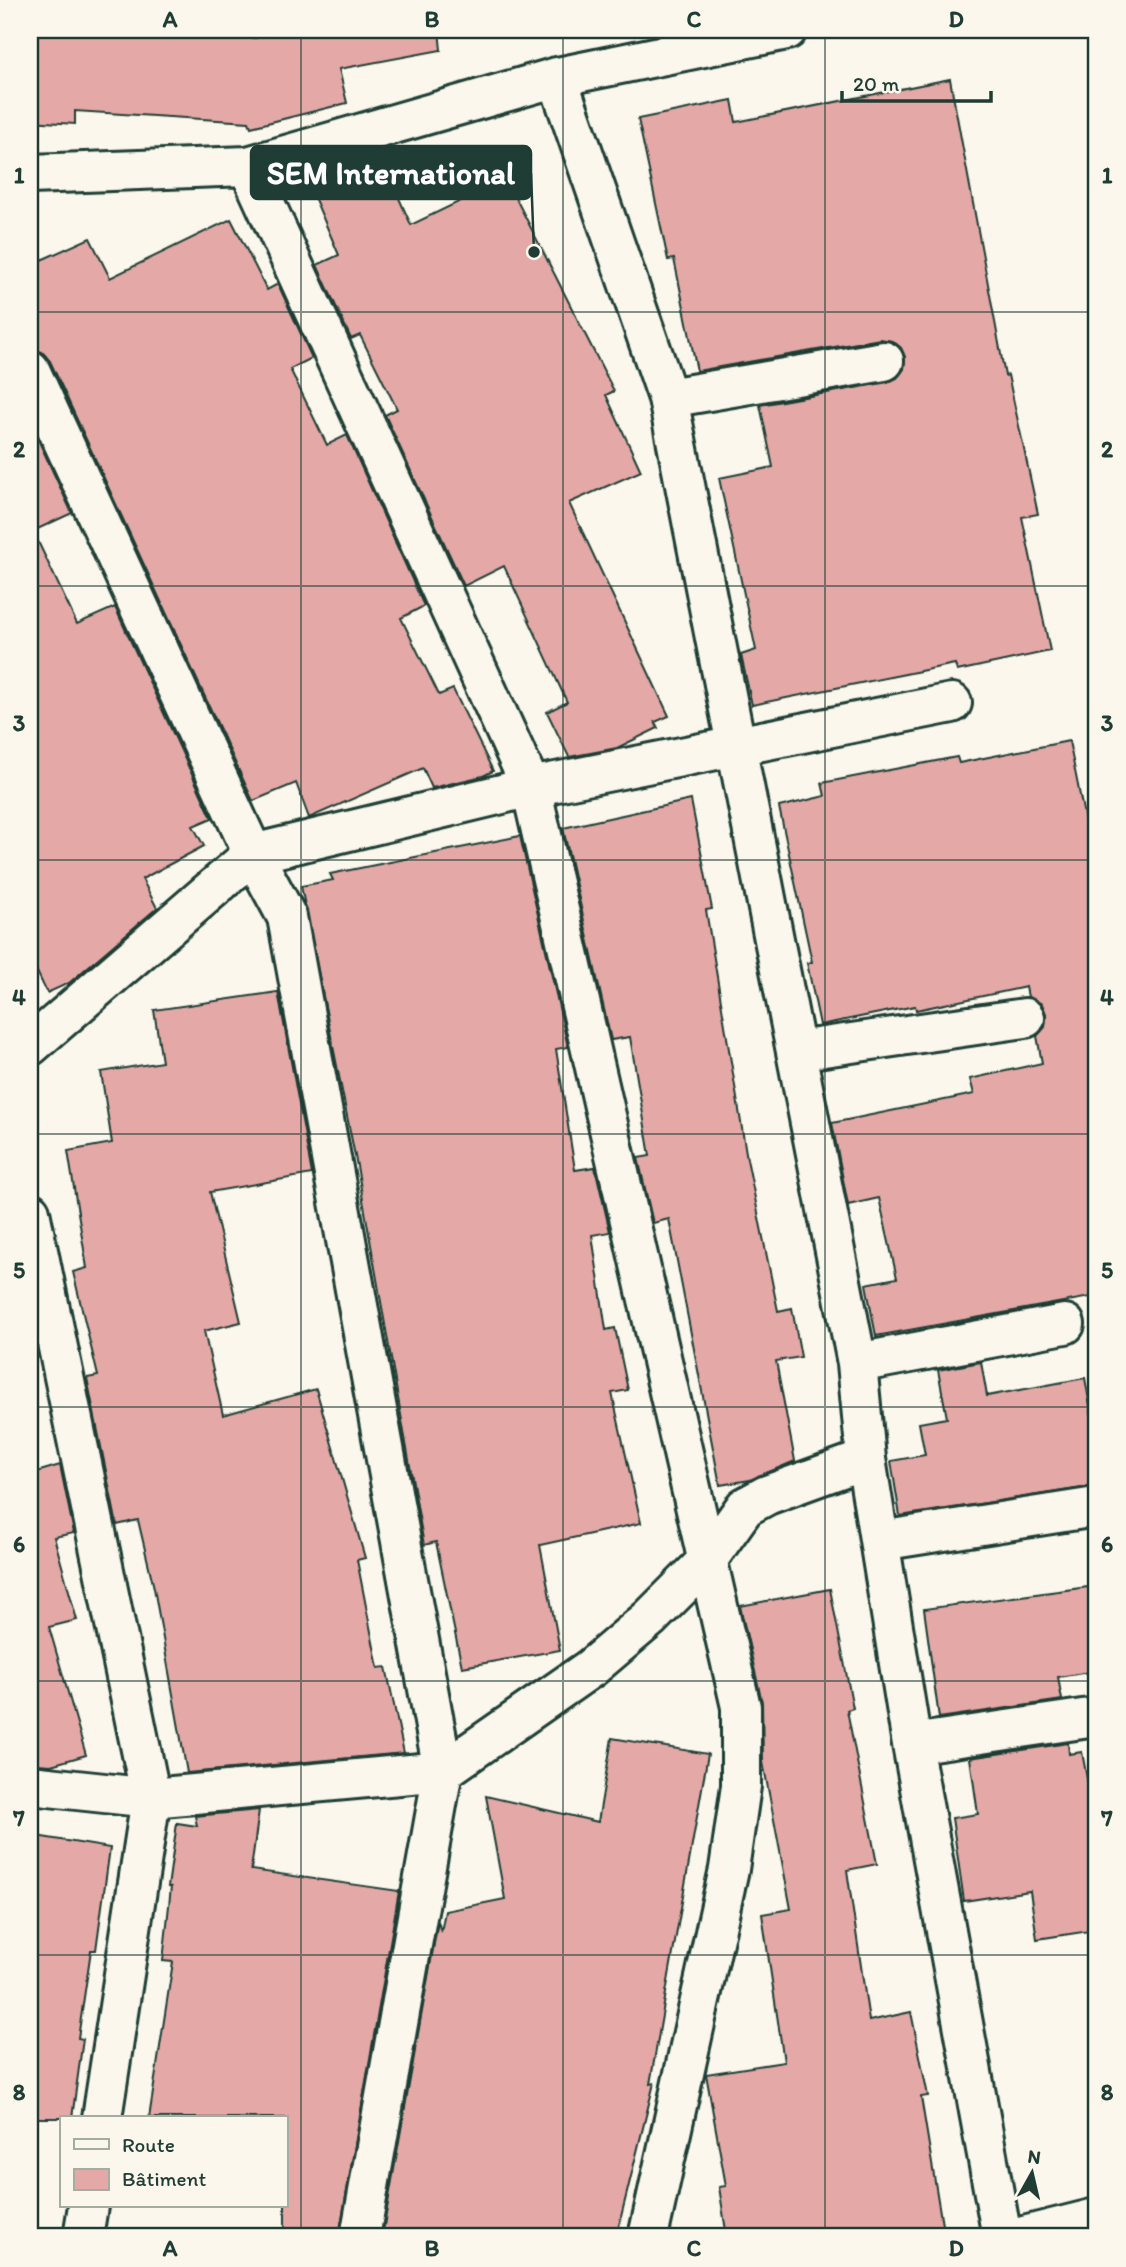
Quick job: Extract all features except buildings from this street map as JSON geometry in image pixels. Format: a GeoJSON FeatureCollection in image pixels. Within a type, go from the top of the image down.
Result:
{"type":"FeatureCollection","features":[{"type":"Feature","properties":{"kind":"street"},"geometry":{"type":"LineString","coordinates":[[30,174],[248,166],[557,77],[786,30]]}},
{"type":"Feature","properties":{"kind":"street"},"geometry":{"type":"LineString","coordinates":[[557,77],[668,398],[734,747],[857,1363],[866,1460],[912,1744],[1002,2237]]}},
{"type":"Feature","properties":{"kind":"street"},"geometry":{"type":"LineString","coordinates":[[248,166],[531,787],[706,1562],[725,1624],[741,1707],[741,1786],[729,1869],[648,2237]]}},
{"type":"Feature","properties":{"kind":"street"},"geometry":{"type":"LineString","coordinates":[[668,398],[884,361]]}},
{"type":"Feature","properties":{"kind":"street"},"geometry":{"type":"LineString","coordinates":[[30,370],[253,854],[287,918],[443,1771],[360,2237]]}},
{"type":"Feature","properties":{"kind":"street"},"geometry":{"type":"LineString","coordinates":[[30,1046],[253,854],[531,787],[952,703]]}},
{"type":"Feature","properties":{"kind":"street"},"geometry":{"type":"LineString","coordinates":[[796,1051],[1025,1018]]}},
{"type":"Feature","properties":{"kind":"street"},"geometry":{"type":"LineString","coordinates":[[30,1212],[151,1798],[102,2116]]}},
{"type":"Feature","properties":{"kind":"street"},"geometry":{"type":"LineString","coordinates":[[857,1363],[1065,1324]]}},
{"type":"Feature","properties":{"kind":"street"},"geometry":{"type":"LineString","coordinates":[[30,1785],[151,1798],[443,1771],[591,1668],[650,1618],[706,1562],[745,1507],[767,1495],[866,1460]]}},
{"type":"Feature","properties":{"kind":"street"},"geometry":{"type":"LineString","coordinates":[[880,1541],[1096,1507]]}},
{"type":"Feature","properties":{"kind":"street"},"geometry":{"type":"LineString","coordinates":[[912,1744],[1096,1717]]}},
{"type":"Feature","properties":{"kind":"street"},"geometry":{"type":"LineString","coordinates":[[83,2237],[88,2208]]}},
{"type":"Feature","properties":{"kind":"street"},"geometry":{"type":"LineString","coordinates":[[1020,2237],[1096,2218]]}},
{"type":"Feature","properties":{"kind":"place","name":"SEM International"},"geometry":{"type":"Point","coordinates":[534,252]}}]}
